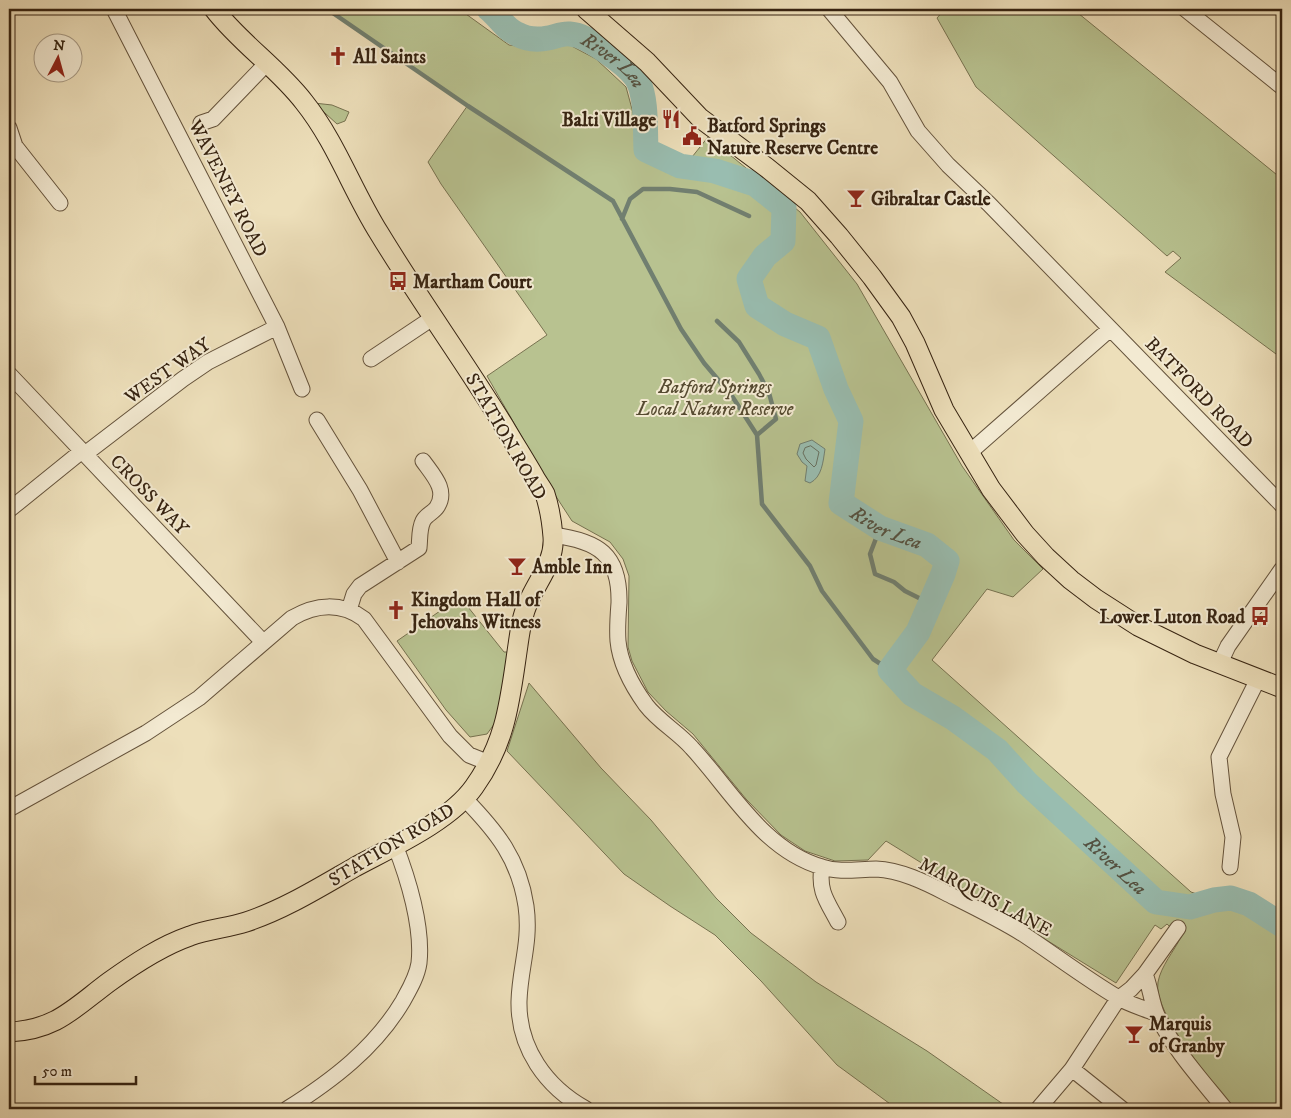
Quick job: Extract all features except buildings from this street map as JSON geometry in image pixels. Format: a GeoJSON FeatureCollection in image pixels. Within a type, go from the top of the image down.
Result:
{"type":"FeatureCollection","features":[{"type":"Feature","properties":{"kind":"main road","name":"STATION ROAD"},"geometry":{"type":"LineString","coordinates":[[9,1032],[26,1032],[53,1022],[75,1010],[145,958],[190,936],[244,923],[280,908],[440,819],[465,799],[488,763],[502,735],[513,686],[524,613],[550,560],[553,548],[553,535],[544,494],[473,375],[373,224],[326,133],[302,99],[214,9]]}},
{"type":"Feature","properties":{"kind":"main road"},"geometry":{"type":"LineString","coordinates":[[586,9],[647,62],[700,118],[808,201],[839,236],[872,276],[901,317],[915,343],[944,410],[991,488],[1025,534],[1046,557],[1071,580],[1096,599],[1138,626],[1195,654],[1282,688]]}},
{"type":"Feature","properties":{"kind":"street","name":"WAVENEY ROAD"},"geometry":{"type":"LineString","coordinates":[[114,9],[277,327],[302,389]]}},
{"type":"Feature","properties":{"kind":"street","name":"BATFORD ROAD"},"geometry":{"type":"LineString","coordinates":[[829,9],[890,82],[918,131],[948,165],[989,204],[1282,505]]}},
{"type":"Feature","properties":{"kind":"street"},"geometry":{"type":"LineString","coordinates":[[1185,9],[1282,87]]}},
{"type":"Feature","properties":{"kind":"street"},"geometry":{"type":"LineString","coordinates":[[201,123],[212,119],[267,63]]}},
{"type":"Feature","properties":{"kind":"street"},"geometry":{"type":"LineString","coordinates":[[9,128],[15,146],[60,203]]}},
{"type":"Feature","properties":{"kind":"street"},"geometry":{"type":"LineString","coordinates":[[370,359],[434,317]]}},
{"type":"Feature","properties":{"kind":"street","name":"WEST WAY"},"geometry":{"type":"LineString","coordinates":[[9,510],[189,374],[208,362],[277,327]]}},
{"type":"Feature","properties":{"kind":"street"},"geometry":{"type":"LineString","coordinates":[[969,453],[1110,329]]}},
{"type":"Feature","properties":{"kind":"street","name":"CROSS WAY"},"geometry":{"type":"LineString","coordinates":[[9,374],[264,642]]}},
{"type":"Feature","properties":{"kind":"street"},"geometry":{"type":"LineString","coordinates":[[317,420],[360,490],[398,562]]}},
{"type":"Feature","properties":{"kind":"street"},"geometry":{"type":"LineString","coordinates":[[349,610],[354,594],[360,586],[419,548],[420,529],[424,519],[437,508],[442,498],[439,484],[423,461]]}},
{"type":"Feature","properties":{"kind":"street","name":"MARQUIS LANE"},"geometry":{"type":"LineString","coordinates":[[553,535],[576,538],[591,543],[602,551],[613,568],[618,591],[618,642],[623,664],[636,690],[655,716],[682,737],[770,838],[787,851],[822,867],[834,870],[876,869],[892,871],[945,892],[1021,933],[1118,999],[1155,1013]]}},
{"type":"Feature","properties":{"kind":"street"},"geometry":{"type":"LineString","coordinates":[[1220,663],[1228,646],[1282,569]]}},
{"type":"Feature","properties":{"kind":"street"},"geometry":{"type":"LineString","coordinates":[[9,809],[154,728],[199,698],[292,618],[303,612],[334,606],[349,610],[364,620],[450,736],[469,755],[488,763]]}},
{"type":"Feature","properties":{"kind":"street"},"geometry":{"type":"LineString","coordinates":[[1230,867],[1233,837],[1223,794],[1219,757],[1258,680]]}},
{"type":"Feature","properties":{"kind":"street"},"geometry":{"type":"LineString","coordinates":[[465,799],[499,837],[510,854],[520,880],[526,905],[529,931],[519,1002],[527,1045],[538,1068],[550,1083],[561,1093],[586,1109]]}},
{"type":"Feature","properties":{"kind":"street"},"geometry":{"type":"LineString","coordinates":[[287,1109],[341,1072],[362,1054],[394,1016],[408,992],[415,975],[419,965],[420,953],[418,933],[407,879],[394,845]]}},
{"type":"Feature","properties":{"kind":"street"},"geometry":{"type":"LineString","coordinates":[[822,867],[820,881],[822,890],[838,922]]}},
{"type":"Feature","properties":{"kind":"street"},"geometry":{"type":"LineString","coordinates":[[1038,1109],[1072,1069],[1118,999],[1145,974],[1178,928]]}},
{"type":"Feature","properties":{"kind":"street"},"geometry":{"type":"LineString","coordinates":[[1145,974],[1151,990],[1155,1013],[1170,1040],[1225,1109]]}},
{"type":"Feature","properties":{"kind":"street"},"geometry":{"type":"LineString","coordinates":[[1072,1069],[1122,1109]]}},
{"type":"Feature","properties":{"kind":"green space","name":"Batford Springs Local Nature Reserve"},"geometry":{"type":"Polygon","coordinates":[[[327,9],[459,9],[509,45],[540,49],[564,42],[596,59],[626,87],[641,142],[680,172],[708,137],[800,212],[857,284],[962,466],[1014,540],[1043,569],[1013,597],[987,589],[932,660],[1191,892],[1214,900],[1231,898],[1249,904],[1282,925],[1282,1109],[1234,1109],[1174,1029],[1159,995],[1158,982],[1165,964],[1181,937],[1167,924],[1161,929],[1155,925],[1116,983],[886,841],[868,860],[835,861],[805,851],[781,835],[746,799],[693,734],[666,711],[648,692],[632,661],[628,647],[629,576],[623,559],[610,542],[572,521],[487,376],[547,335],[441,184],[428,162],[468,105],[327,9]]]}},
{"type":"Feature","properties":{"kind":"green space"},"geometry":{"type":"Polygon","coordinates":[[[945,9],[1073,9],[1282,179],[1282,344],[1276,354],[1165,272],[1181,258],[1173,251],[1167,256],[976,87],[937,18],[945,9]]]}},
{"type":"Feature","properties":{"kind":"green space"},"geometry":{"type":"Polygon","coordinates":[[[314,103],[332,105],[349,112],[345,121],[337,124],[314,103]]]}},
{"type":"Feature","properties":{"kind":"green space"},"geometry":{"type":"Polygon","coordinates":[[[460,597],[504,652],[508,652],[511,674],[495,723],[487,734],[470,737],[446,710],[397,641],[460,597]]]}},
{"type":"Feature","properties":{"kind":"green space"},"geometry":{"type":"Polygon","coordinates":[[[529,683],[601,768],[651,820],[716,898],[751,933],[816,982],[927,1051],[1010,1109],[897,1109],[837,1065],[761,981],[715,935],[624,874],[507,751],[529,683]]]}},
{"type":"Feature","properties":{"kind":"water"},"geometry":{"type":"Polygon","coordinates":[[[812,440],[825,449],[823,464],[817,477],[810,483],[805,481],[807,466],[797,454],[800,444],[812,440]]]}},
{"type":"Feature","properties":{"kind":"waterway"},"geometry":{"type":"LineString","coordinates":[[327,9],[468,106],[613,201],[681,329],[704,363],[732,396],[757,435],[762,504],[810,566],[822,591],[873,659],[890,670]]}},
{"type":"Feature","properties":{"kind":"waterway","name":"River Lea"},"geometry":{"type":"LineString","coordinates":[[489,9],[509,29],[521,36],[540,39],[570,34],[588,40],[604,50],[635,76],[641,88],[644,105],[646,150],[680,166],[715,171],[755,184],[784,207],[783,241],[765,256],[749,279],[757,306],[785,324],[818,338],[836,389],[851,421],[841,503],[880,528],[927,545],[947,561],[918,632],[890,670],[912,694],[953,718],[997,750],[1027,783],[1156,902],[1190,907],[1214,900],[1231,898],[1249,904],[1282,925]]}},
{"type":"Feature","properties":{"kind":"waterway"},"geometry":{"type":"LineString","coordinates":[[622,219],[630,199],[643,189],[697,192],[749,216]]}},
{"type":"Feature","properties":{"kind":"waterway"},"geometry":{"type":"LineString","coordinates":[[717,321],[739,342],[769,393],[776,419],[757,435]]}},
{"type":"Feature","properties":{"kind":"waterway"},"geometry":{"type":"LineString","coordinates":[[880,528],[870,554],[875,574],[894,582],[930,606]]}},
{"type":"Feature","properties":{"kind":"place","name":"All Saints"},"geometry":{"type":"Point","coordinates":[338,56]}},
{"type":"Feature","properties":{"kind":"place","name":"Balti Village"},"geometry":{"type":"Point","coordinates":[671,119]}},
{"type":"Feature","properties":{"kind":"place","name":"Batford Springs Nature Reserve Centre"},"geometry":{"type":"Point","coordinates":[692,136]}},
{"type":"Feature","properties":{"kind":"place","name":"Gibraltar Castle"},"geometry":{"type":"Point","coordinates":[856,198]}},
{"type":"Feature","properties":{"kind":"place","name":"Martham Court"},"geometry":{"type":"Point","coordinates":[398,281]}},
{"type":"Feature","properties":{"kind":"place","name":"Amble Inn"},"geometry":{"type":"Point","coordinates":[517,566]}},
{"type":"Feature","properties":{"kind":"place","name":"Kingdom Hall of Jehovahs Witness"},"geometry":{"type":"Point","coordinates":[396,610]}},
{"type":"Feature","properties":{"kind":"place","name":"Lower Luton Road"},"geometry":{"type":"Point","coordinates":[1260,616]}},
{"type":"Feature","properties":{"kind":"place","name":"Marquis of Granby"},"geometry":{"type":"Point","coordinates":[1134,1034]}}]}
